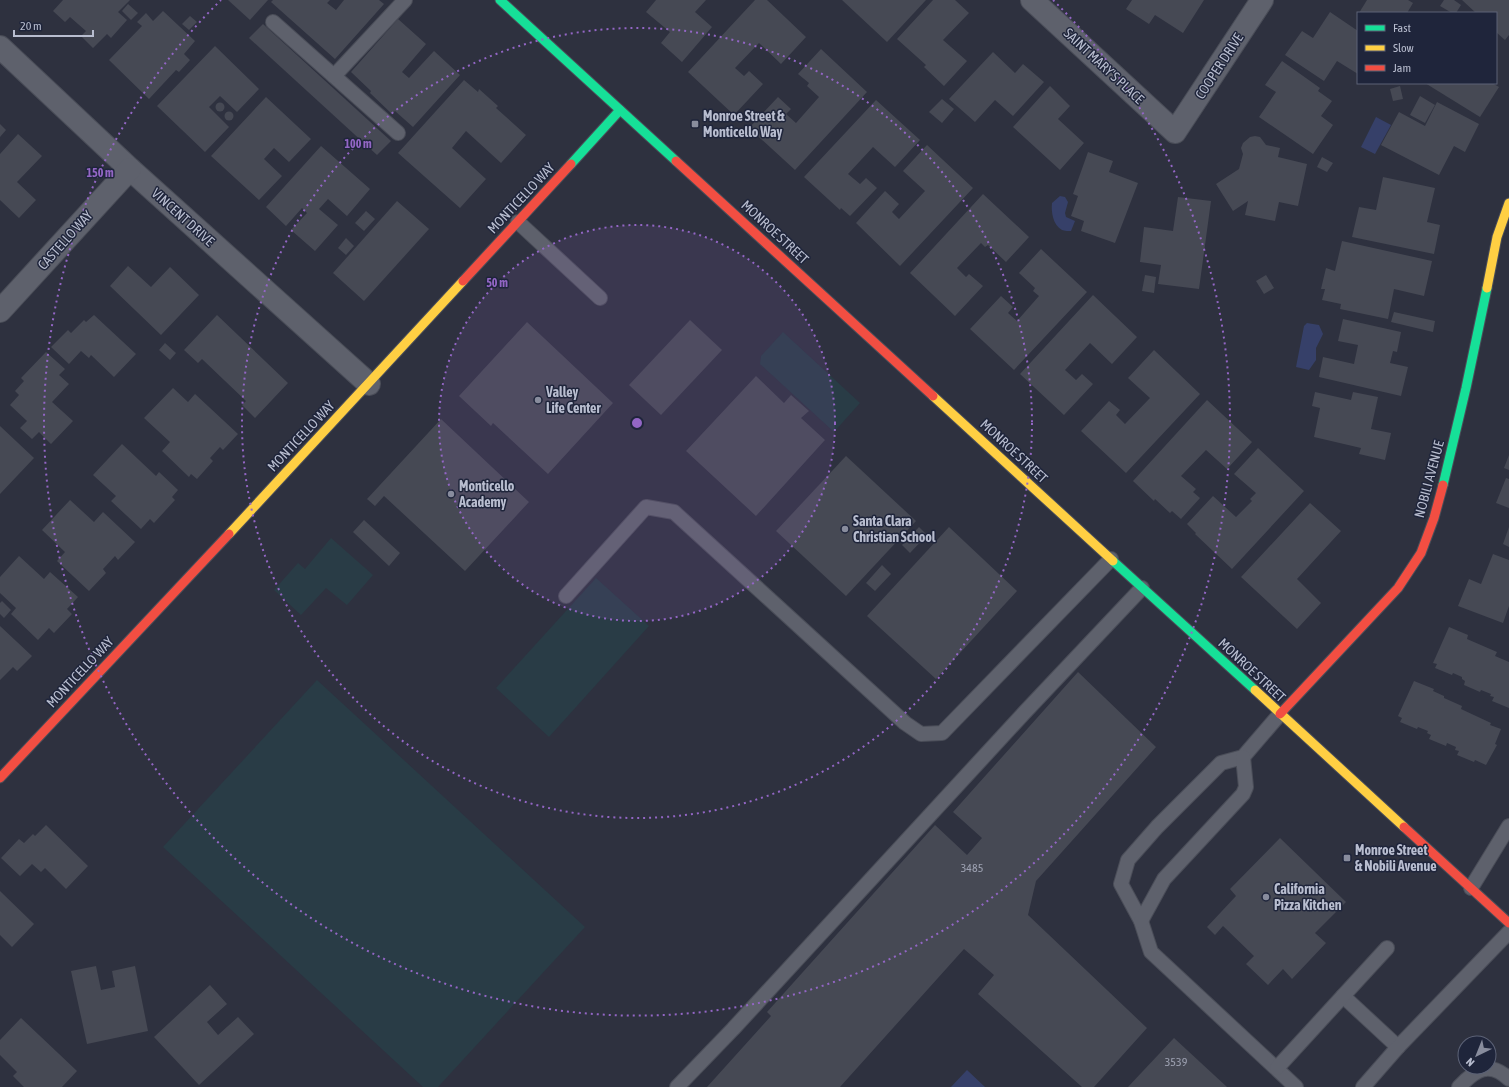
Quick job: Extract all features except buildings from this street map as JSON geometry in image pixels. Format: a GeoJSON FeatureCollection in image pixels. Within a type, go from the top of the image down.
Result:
{"type":"FeatureCollection","features":[{"type":"Feature","properties":{"kind":"street","name":"MONROE STREET"},"geometry":{"type":"LineString","coordinates":[[500,0],[1509,923]]}},
{"type":"Feature","properties":{"kind":"street","name":"SAINT MARY'S PLACE"},"geometry":{"type":"LineString","coordinates":[[1032,0],[1175,132]]}},
{"type":"Feature","properties":{"kind":"street","name":"COOPER DRIVE"},"geometry":{"type":"LineString","coordinates":[[1175,132],[1262,0]]}},
{"type":"Feature","properties":{"kind":"street","name":"VINCENT DRIVE"},"geometry":{"type":"LineString","coordinates":[[0,47],[130,169],[369,384]]}},
{"type":"Feature","properties":{"kind":"street","name":"MONTICELLO WAY"},"geometry":{"type":"LineString","coordinates":[[0,778],[369,384],[620,110]]}},
{"type":"Feature","properties":{"kind":"street","name":"CASTELLO WAY"},"geometry":{"type":"LineString","coordinates":[[0,311],[130,169]]}},
{"type":"Feature","properties":{"kind":"street","name":"NOBILI AVENUE"},"geometry":{"type":"LineString","coordinates":[[1280,714],[1398,588],[1421,553],[1434,518],[1447,472],[1497,237],[1509,203]]}},
{"type":"Feature","properties":{"kind":"lane"},"geometry":{"type":"LineString","coordinates":[[334,76],[405,0]]}},
{"type":"Feature","properties":{"kind":"lane"},"geometry":{"type":"LineString","coordinates":[[273,22],[398,133]]}},
{"type":"Feature","properties":{"kind":"lane"},"geometry":{"type":"LineString","coordinates":[[518,222],[600,298]]}},
{"type":"Feature","properties":{"kind":"lane"},"geometry":{"type":"LineString","coordinates":[[566,596],[646,507],[674,512],[905,724],[921,734],[942,733],[1111,559]]}},
{"type":"Feature","properties":{"kind":"lane"},"geometry":{"type":"LineString","coordinates":[[677,1087],[739,1023],[1024,713],[1142,588]]}},
{"type":"Feature","properties":{"kind":"lane"},"geometry":{"type":"LineString","coordinates":[[1280,714],[1243,757],[1221,763],[1157,827],[1128,860],[1121,884],[1141,921],[1151,952],[1296,1087]]}},
{"type":"Feature","properties":{"kind":"lane"},"geometry":{"type":"LineString","coordinates":[[1141,921],[1164,879],[1243,794],[1246,787],[1243,757]]}},
{"type":"Feature","properties":{"kind":"lane"},"geometry":{"type":"LineString","coordinates":[[1471,888],[1509,826]]}},
{"type":"Feature","properties":{"kind":"lane"},"geometry":{"type":"LineString","coordinates":[[1363,1087],[1398,1048],[1509,932]]}},
{"type":"Feature","properties":{"kind":"lane"},"geometry":{"type":"LineString","coordinates":[[1277,1068],[1387,948]]}},
{"type":"Feature","properties":{"kind":"lane"},"geometry":{"type":"LineString","coordinates":[[1342,996],[1398,1048]]}},
{"type":"Feature","properties":{"kind":"lane"},"geometry":{"type":"LineString","coordinates":[[1459,1087],[1471,1074],[1487,1068],[1497,1071],[1509,1080]]}},
{"type":"Feature","properties":{"kind":"shaded area"},"geometry":{"type":"Polygon","coordinates":[[[783,332],[860,403],[834,432],[760,364],[761,356],[783,332]]]}},
{"type":"Feature","properties":{"kind":"shaded area"},"geometry":{"type":"Polygon","coordinates":[[[331,538],[373,575],[347,605],[326,588],[301,615],[274,590],[298,563],[305,569],[331,538]]]}},
{"type":"Feature","properties":{"kind":"shaded area"},"geometry":{"type":"Polygon","coordinates":[[[596,578],[649,626],[549,737],[496,688],[596,578]]]}},
{"type":"Feature","properties":{"kind":"shaded area"},"geometry":{"type":"Polygon","coordinates":[[[317,680],[585,927],[438,1087],[423,1087],[163,847],[317,680]]]}},
{"type":"Feature","properties":{"kind":"water"},"geometry":{"type":"Polygon","coordinates":[[[1376,117],[1391,125],[1375,154],[1361,147],[1376,117]]]}},
{"type":"Feature","properties":{"kind":"water"},"geometry":{"type":"Polygon","coordinates":[[[1060,196],[1065,197],[1068,202],[1065,213],[1066,217],[1075,221],[1071,231],[1059,228],[1053,218],[1052,203],[1060,196]]]}},
{"type":"Feature","properties":{"kind":"water"},"geometry":{"type":"Polygon","coordinates":[[[1307,323],[1319,325],[1323,334],[1316,348],[1316,360],[1309,370],[1296,367],[1304,326],[1307,323]]]}},
{"type":"Feature","properties":{"kind":"water"},"geometry":{"type":"Polygon","coordinates":[[[967,1070],[985,1087],[951,1087],[967,1070]]]}},
{"type":"Feature","properties":{"kind":"traffic: fast"},"geometry":{"type":"LineString","coordinates":[[500,0],[676,161]]}},
{"type":"Feature","properties":{"kind":"traffic: fast"},"geometry":{"type":"LineString","coordinates":[[571,164],[620,110]]}},
{"type":"Feature","properties":{"kind":"traffic: fast"},"geometry":{"type":"LineString","coordinates":[[1443,485],[1466,388],[1487,288]]}},
{"type":"Feature","properties":{"kind":"traffic: fast"},"geometry":{"type":"LineString","coordinates":[[1113,561],[1255,690]]}},
{"type":"Feature","properties":{"kind":"traffic: slow"},"geometry":{"type":"LineString","coordinates":[[1487,288],[1497,237],[1509,203]]}},
{"type":"Feature","properties":{"kind":"traffic: slow"},"geometry":{"type":"LineString","coordinates":[[229,534],[463,281]]}},
{"type":"Feature","properties":{"kind":"traffic: slow"},"geometry":{"type":"LineString","coordinates":[[933,396],[1113,561]]}},
{"type":"Feature","properties":{"kind":"traffic: slow"},"geometry":{"type":"LineString","coordinates":[[1255,690],[1404,827]]}},
{"type":"Feature","properties":{"kind":"traffic: jam"},"geometry":{"type":"LineString","coordinates":[[676,161],[933,396]]}},
{"type":"Feature","properties":{"kind":"traffic: jam"},"geometry":{"type":"LineString","coordinates":[[463,281],[571,164]]}},
{"type":"Feature","properties":{"kind":"traffic: jam"},"geometry":{"type":"LineString","coordinates":[[1280,714],[1398,588],[1421,553],[1434,518],[1443,485]]}},
{"type":"Feature","properties":{"kind":"traffic: jam"},"geometry":{"type":"LineString","coordinates":[[0,778],[229,534]]}},
{"type":"Feature","properties":{"kind":"traffic: jam"},"geometry":{"type":"LineString","coordinates":[[1404,827],[1509,923]]}},
{"type":"Feature","properties":{"kind":"place","name":"Monroe Street & Monticello Way"},"geometry":{"type":"Point","coordinates":[695,124]}},
{"type":"Feature","properties":{"kind":"place","name":"Valley Life Center"},"geometry":{"type":"Point","coordinates":[538,400]}},
{"type":"Feature","properties":{"kind":"place","name":"Monticello Academy"},"geometry":{"type":"Point","coordinates":[451,494]}},
{"type":"Feature","properties":{"kind":"place","name":"Santa Clara Christian School"},"geometry":{"type":"Point","coordinates":[845,529]}},
{"type":"Feature","properties":{"kind":"place","name":"Monroe Street & Nobili Avenue"},"geometry":{"type":"Point","coordinates":[1347,858]}},
{"type":"Feature","properties":{"kind":"place","name":"California Pizza Kitchen"},"geometry":{"type":"Point","coordinates":[1266,897]}}]}
